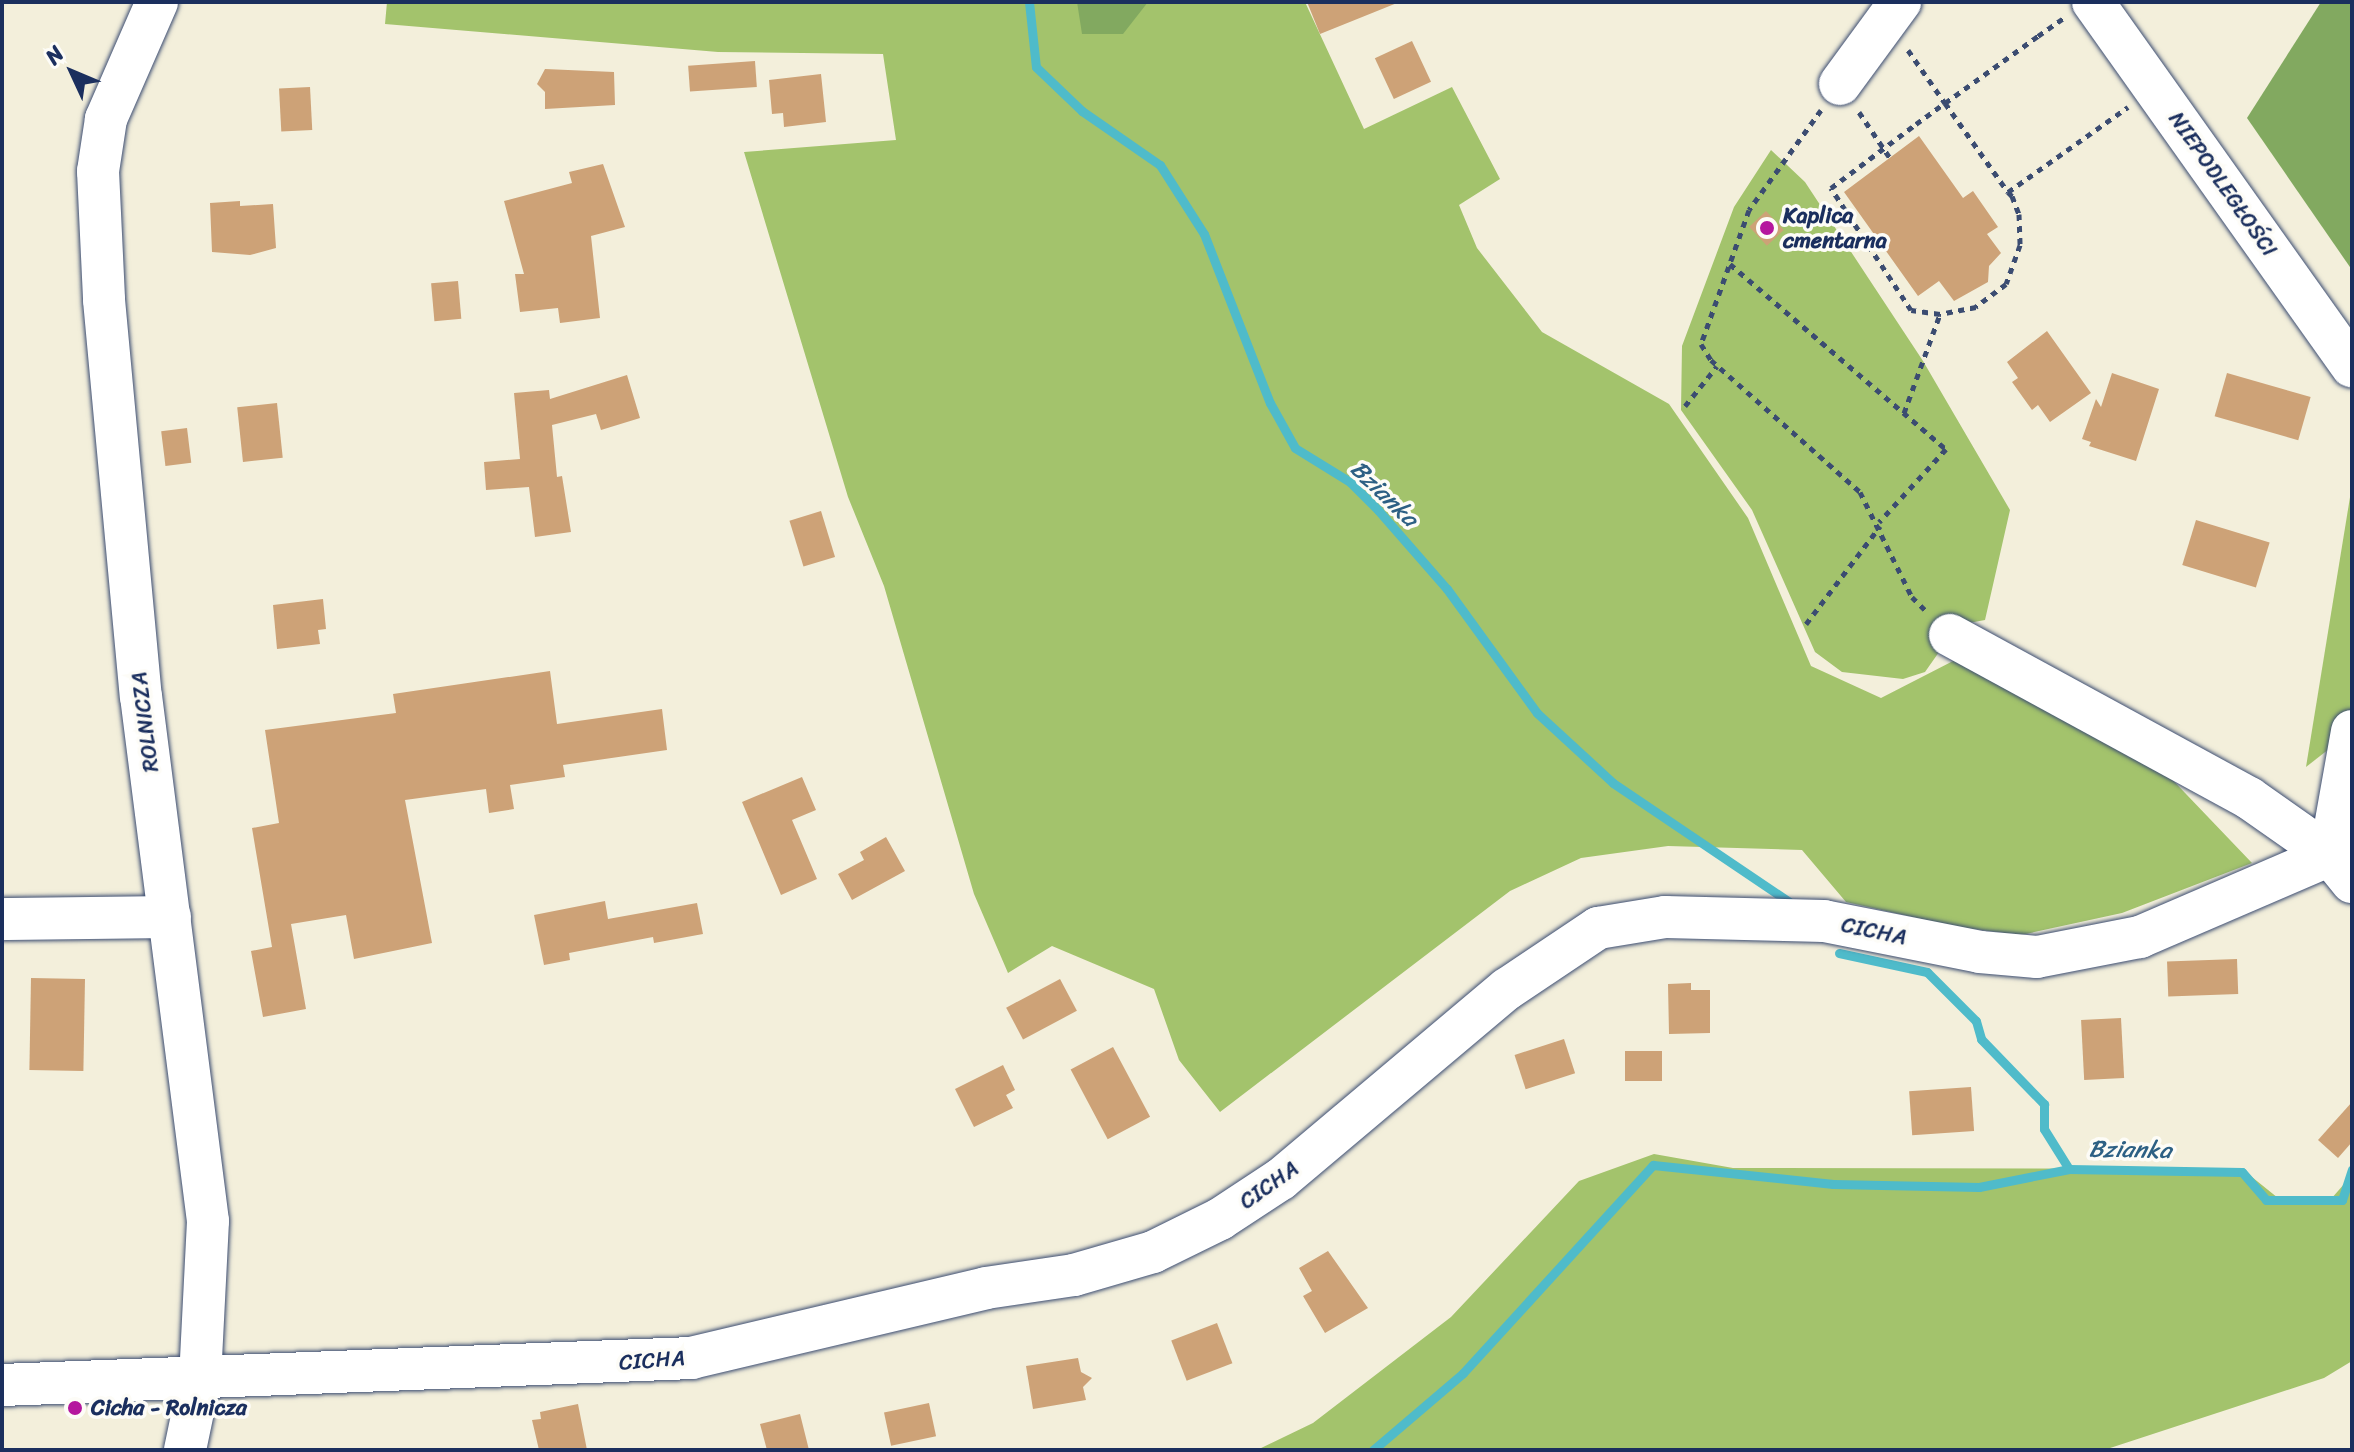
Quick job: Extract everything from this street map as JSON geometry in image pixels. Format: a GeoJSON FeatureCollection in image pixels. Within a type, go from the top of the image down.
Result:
{"type":"FeatureCollection","features":[{"type":"Feature","properties":{"kind":"street","name":"ROLNICZA"},"geometry":{"type":"LineString","coordinates":[[157,2],[106,119],[98,171],[104,300],[139,680],[208,1221],[200,1378],[185,1450]]}},
{"type":"Feature","properties":{"kind":"street","name":"NIEPODLEGŁOŚCI"},"geometry":{"type":"LineString","coordinates":[[2082,8],[2352,366]]}},
{"type":"Feature","properties":{"kind":"street"},"geometry":{"type":"LineString","coordinates":[[1840,84],[1893,11]]}},
{"type":"Feature","properties":{"kind":"street"},"geometry":{"type":"LineString","coordinates":[[1950,635],[2249,798],[2341,869]]}},
{"type":"Feature","properties":{"kind":"street"},"geometry":{"type":"LineString","coordinates":[[2341,869],[2352,731]]}},
{"type":"Feature","properties":{"kind":"street","name":"CICHA"},"geometry":{"type":"LineString","coordinates":[[2,1385],[691,1358],[986,1288],[1074,1275],[1153,1252],[1220,1219],[1281,1179],[1507,989],[1598,928],[1665,917],[1824,921],[1980,952],[2037,957],[2140,937],[2341,869]]}},
{"type":"Feature","properties":{"kind":"street"},"geometry":{"type":"LineString","coordinates":[[2,919],[170,917]]}},
{"type":"Feature","properties":{"kind":"path"},"geometry":{"type":"LineString","coordinates":[[1893,11],[1945,103],[2008,192],[2019,214],[2020,245],[2006,284],[1976,307],[1940,314],[1911,310],[1831,188],[1945,103],[2082,8]]}},
{"type":"Feature","properties":{"kind":"path"},"geometry":{"type":"LineString","coordinates":[[1890,158],[1840,84],[1749,210],[1701,344],[1717,366],[1860,492],[1880,524],[1912,597],[1950,635]]}},
{"type":"Feature","properties":{"kind":"path"},"geometry":{"type":"LineString","coordinates":[[2008,192],[2134,103]]}},
{"type":"Feature","properties":{"kind":"path"},"geometry":{"type":"LineString","coordinates":[[1730,264],[1946,449],[1880,524],[1806,624]]}},
{"type":"Feature","properties":{"kind":"path"},"geometry":{"type":"LineString","coordinates":[[1904,413],[1940,314]]}},
{"type":"Feature","properties":{"kind":"path"},"geometry":{"type":"LineString","coordinates":[[1685,406],[1717,366]]}},
{"type":"Feature","properties":{"kind":"green space"},"geometry":{"type":"Polygon","coordinates":[[[387,2],[1305,2],[1364,129],[1452,87],[1500,179],[1459,205],[1477,248],[1542,332],[1669,404],[1748,518],[1811,666],[1881,698],[1955,660],[2165,772],[2252,863],[2122,913],[2021,935],[1957,927],[1846,902],[1802,850],[1668,846],[1581,858],[1510,891],[1220,1112],[1179,1060],[1154,989],[1052,946],[1008,973],[974,894],[884,586],[848,497],[744,152],[896,140],[883,54],[718,52],[385,24],[387,2]]]}},
{"type":"Feature","properties":{"kind":"green space"},"geometry":{"type":"Polygon","coordinates":[[[1077,2],[1148,2],[1123,34],[1082,34],[1077,2]]]}},
{"type":"Feature","properties":{"kind":"green space"},"geometry":{"type":"Polygon","coordinates":[[[2321,2],[2352,2],[2352,270],[2247,118],[2321,2]]]}},
{"type":"Feature","properties":{"kind":"green space"},"geometry":{"type":"Polygon","coordinates":[[[1771,150],[1805,182],[1923,361],[2010,510],[1985,620],[1958,625],[1925,672],[1903,679],[1842,672],[1815,652],[1752,510],[1681,410],[1682,346],[1734,207],[1771,150]]]}},
{"type":"Feature","properties":{"kind":"green space"},"geometry":{"type":"Polygon","coordinates":[[[2352,485],[2352,731],[2306,767],[2352,485]]]}},
{"type":"Feature","properties":{"kind":"green space"},"geometry":{"type":"Polygon","coordinates":[[[1654,1154],[1733,1168],[2242,1169],[2278,1198],[2331,1199],[2352,1175],[2352,1361],[2324,1378],[2104,1450],[1257,1450],[1313,1423],[1451,1317],[1579,1181],[1654,1154]]]}},
{"type":"Feature","properties":{"kind":"building"},"geometry":{"type":"Polygon","coordinates":[[[1307,2],[1397,2],[1397,3],[1320,34],[1307,2]]]}},
{"type":"Feature","properties":{"kind":"building"},"geometry":{"type":"Polygon","coordinates":[[[1412,41],[1431,82],[1394,99],[1375,58],[1412,41]]]}},
{"type":"Feature","properties":{"kind":"building"},"geometry":{"type":"Polygon","coordinates":[[[755,61],[757,87],[690,92],[688,66],[755,61]]]}},
{"type":"Feature","properties":{"kind":"building"},"geometry":{"type":"Polygon","coordinates":[[[545,69],[614,72],[615,105],[545,109],[545,92],[537,84],[545,69]]]}},
{"type":"Feature","properties":{"kind":"building"},"geometry":{"type":"Polygon","coordinates":[[[821,74],[826,122],[784,127],[783,113],[772,114],[769,80],[821,74]]]}},
{"type":"Feature","properties":{"kind":"building"},"geometry":{"type":"Polygon","coordinates":[[[310,87],[312,130],[281,132],[279,89],[310,87]]]}},
{"type":"Feature","properties":{"kind":"building"},"geometry":{"type":"Polygon","coordinates":[[[1919,136],[1963,198],[1973,191],[1998,227],[1987,234],[2001,253],[1989,266],[1988,282],[1954,301],[1939,281],[1918,296],[1844,192],[1919,136]]]}},
{"type":"Feature","properties":{"kind":"building"},"geometry":{"type":"Polygon","coordinates":[[[603,164],[625,227],[591,236],[600,318],[560,323],[558,308],[520,312],[515,274],[524,274],[504,201],[572,183],[569,172],[603,164]]]}},
{"type":"Feature","properties":{"kind":"building"},"geometry":{"type":"Polygon","coordinates":[[[240,201],[240,206],[273,204],[276,248],[250,255],[212,252],[210,203],[240,201]]]}},
{"type":"Feature","properties":{"kind":"building","name":"Kaplica cmentarna"},"geometry":{"type":"Polygon","coordinates":[[[1766,211],[1784,230],[1767,246],[1749,227],[1766,211]]]}},
{"type":"Feature","properties":{"kind":"building"},"geometry":{"type":"Polygon","coordinates":[[[458,281],[461,319],[434,321],[431,283],[458,281]]]}},
{"type":"Feature","properties":{"kind":"building"},"geometry":{"type":"Polygon","coordinates":[[[2047,331],[2091,393],[2050,422],[2038,405],[2032,410],[2012,382],[2018,378],[2007,362],[2047,331]]]}},
{"type":"Feature","properties":{"kind":"building"},"geometry":{"type":"Polygon","coordinates":[[[2112,373],[2159,389],[2136,461],[2089,446],[2091,442],[2082,439],[2096,399],[2101,407],[2112,373]]]}},
{"type":"Feature","properties":{"kind":"building"},"geometry":{"type":"Polygon","coordinates":[[[2227,373],[2311,397],[2298,440],[2215,416],[2227,373]]]}},
{"type":"Feature","properties":{"kind":"building"},"geometry":{"type":"Polygon","coordinates":[[[627,375],[640,418],[601,430],[596,414],[552,425],[557,477],[562,476],[571,532],[535,537],[529,487],[486,490],[484,462],[520,459],[514,393],[549,390],[550,399],[627,375]]]}},
{"type":"Feature","properties":{"kind":"building"},"geometry":{"type":"Polygon","coordinates":[[[277,403],[283,458],[243,462],[237,407],[277,403]]]}},
{"type":"Feature","properties":{"kind":"building"},"geometry":{"type":"Polygon","coordinates":[[[187,428],[191,463],[165,466],[161,431],[187,428]]]}},
{"type":"Feature","properties":{"kind":"building"},"geometry":{"type":"Polygon","coordinates":[[[821,511],[835,557],[803,567],[789,521],[821,511]]]}},
{"type":"Feature","properties":{"kind":"building"},"geometry":{"type":"Polygon","coordinates":[[[2196,520],[2270,543],[2256,587],[2182,565],[2196,520]]]}},
{"type":"Feature","properties":{"kind":"building"},"geometry":{"type":"Polygon","coordinates":[[[323,599],[326,629],[318,630],[320,644],[277,649],[273,605],[323,599]]]}},
{"type":"Feature","properties":{"kind":"building"},"geometry":{"type":"Polygon","coordinates":[[[550,671],[557,724],[662,709],[667,750],[563,765],[565,777],[510,785],[514,809],[489,813],[486,789],[405,800],[432,943],[354,959],[346,915],[291,924],[306,1009],[263,1017],[251,951],[272,947],[252,828],[279,823],[265,730],[396,713],[393,694],[550,671]]]}},
{"type":"Feature","properties":{"kind":"building"},"geometry":{"type":"Polygon","coordinates":[[[802,777],[816,810],[792,820],[817,879],[781,895],[742,802],[802,777]]]}},
{"type":"Feature","properties":{"kind":"building"},"geometry":{"type":"Polygon","coordinates":[[[886,837],[905,871],[852,900],[838,874],[864,860],[860,852],[886,837]]]}},
{"type":"Feature","properties":{"kind":"building"},"geometry":{"type":"Polygon","coordinates":[[[605,901],[608,919],[697,903],[703,934],[654,943],[653,937],[569,953],[570,960],[544,965],[534,915],[605,901]]]}},
{"type":"Feature","properties":{"kind":"building"},"geometry":{"type":"Polygon","coordinates":[[[2237,959],[2238,994],[2168,996],[2167,961],[2237,959]]]}},
{"type":"Feature","properties":{"kind":"building"},"geometry":{"type":"Polygon","coordinates":[[[31,978],[85,979],[83,1071],[29,1070],[31,978]]]}},
{"type":"Feature","properties":{"kind":"building"},"geometry":{"type":"Polygon","coordinates":[[[1060,979],[1077,1011],[1023,1039],[1006,1008],[1060,979]]]}},
{"type":"Feature","properties":{"kind":"building"},"geometry":{"type":"Polygon","coordinates":[[[1691,983],[1691,990],[1710,990],[1710,1033],[1669,1034],[1668,984],[1691,983]]]}},
{"type":"Feature","properties":{"kind":"building"},"geometry":{"type":"Polygon","coordinates":[[[2121,1018],[2124,1078],[2084,1080],[2081,1020],[2121,1018]]]}},
{"type":"Feature","properties":{"kind":"building"},"geometry":{"type":"Polygon","coordinates":[[[1564,1039],[1575,1073],[1526,1089],[1515,1055],[1564,1039]]]}},
{"type":"Feature","properties":{"kind":"building"},"geometry":{"type":"Polygon","coordinates":[[[1113,1047],[1150,1117],[1108,1139],[1071,1070],[1113,1047]]]}},
{"type":"Feature","properties":{"kind":"building"},"geometry":{"type":"Polygon","coordinates":[[[1625,1051],[1662,1051],[1662,1081],[1625,1081],[1625,1051]]]}},
{"type":"Feature","properties":{"kind":"building"},"geometry":{"type":"Polygon","coordinates":[[[1003,1065],[1015,1090],[1006,1095],[1013,1108],[974,1127],[955,1089],[1003,1065]]]}},
{"type":"Feature","properties":{"kind":"building"},"geometry":{"type":"Polygon","coordinates":[[[1971,1087],[1974,1131],[1912,1135],[1909,1091],[1971,1087]]]}},
{"type":"Feature","properties":{"kind":"building"},"geometry":{"type":"Polygon","coordinates":[[[2352,1102],[2352,1142],[2338,1158],[2318,1140],[2352,1102]]]}},
{"type":"Feature","properties":{"kind":"building"},"geometry":{"type":"Polygon","coordinates":[[[1328,1251],[1368,1308],[1325,1333],[1303,1296],[1312,1291],[1299,1268],[1328,1251]]]}},
{"type":"Feature","properties":{"kind":"building"},"geometry":{"type":"Polygon","coordinates":[[[1217,1323],[1232,1363],[1187,1381],[1171,1341],[1217,1323]]]}},
{"type":"Feature","properties":{"kind":"building"},"geometry":{"type":"Polygon","coordinates":[[[1078,1358],[1081,1372],[1092,1378],[1083,1387],[1086,1400],[1033,1409],[1026,1366],[1078,1358]]]}},
{"type":"Feature","properties":{"kind":"building"},"geometry":{"type":"Polygon","coordinates":[[[929,1403],[936,1436],[891,1446],[884,1413],[929,1403]]]}},
{"type":"Feature","properties":{"kind":"building"},"geometry":{"type":"Polygon","coordinates":[[[578,1404],[587,1450],[539,1450],[532,1420],[541,1419],[540,1412],[578,1404]]]}},
{"type":"Feature","properties":{"kind":"building"},"geometry":{"type":"Polygon","coordinates":[[[800,1414],[809,1450],[767,1450],[760,1424],[800,1414]]]}},
{"type":"Feature","properties":{"kind":"waterway","name":"Bzianka"},"geometry":{"type":"LineString","coordinates":[[1029,2],[1036,67],[1082,111],[1160,165],[1204,234],[1270,403],[1295,448],[1350,482],[1378,510],[1447,589],[1537,713],[1613,783],[1794,905]]}},
{"type":"Feature","properties":{"kind":"waterway","name":"Bzianka"},"geometry":{"type":"LineString","coordinates":[[1839,953],[1927,972],[1976,1021],[1981,1039],[2044,1104],[2044,1129],[2069,1169],[2242,1172],[2266,1200],[2342,1200],[2352,1170]]}},
{"type":"Feature","properties":{"kind":"waterway"},"geometry":{"type":"LineString","coordinates":[[1373,1450],[1463,1373],[1653,1165],[1833,1184],[1979,1187],[2069,1169]]}},
{"type":"Feature","properties":{"kind":"place","name":"Kaplica cmentarna"},"geometry":{"type":"Point","coordinates":[1767,228]}},
{"type":"Feature","properties":{"kind":"place","name":"Cicha - Rolnicza"},"geometry":{"type":"Point","coordinates":[75,1408]}}]}
